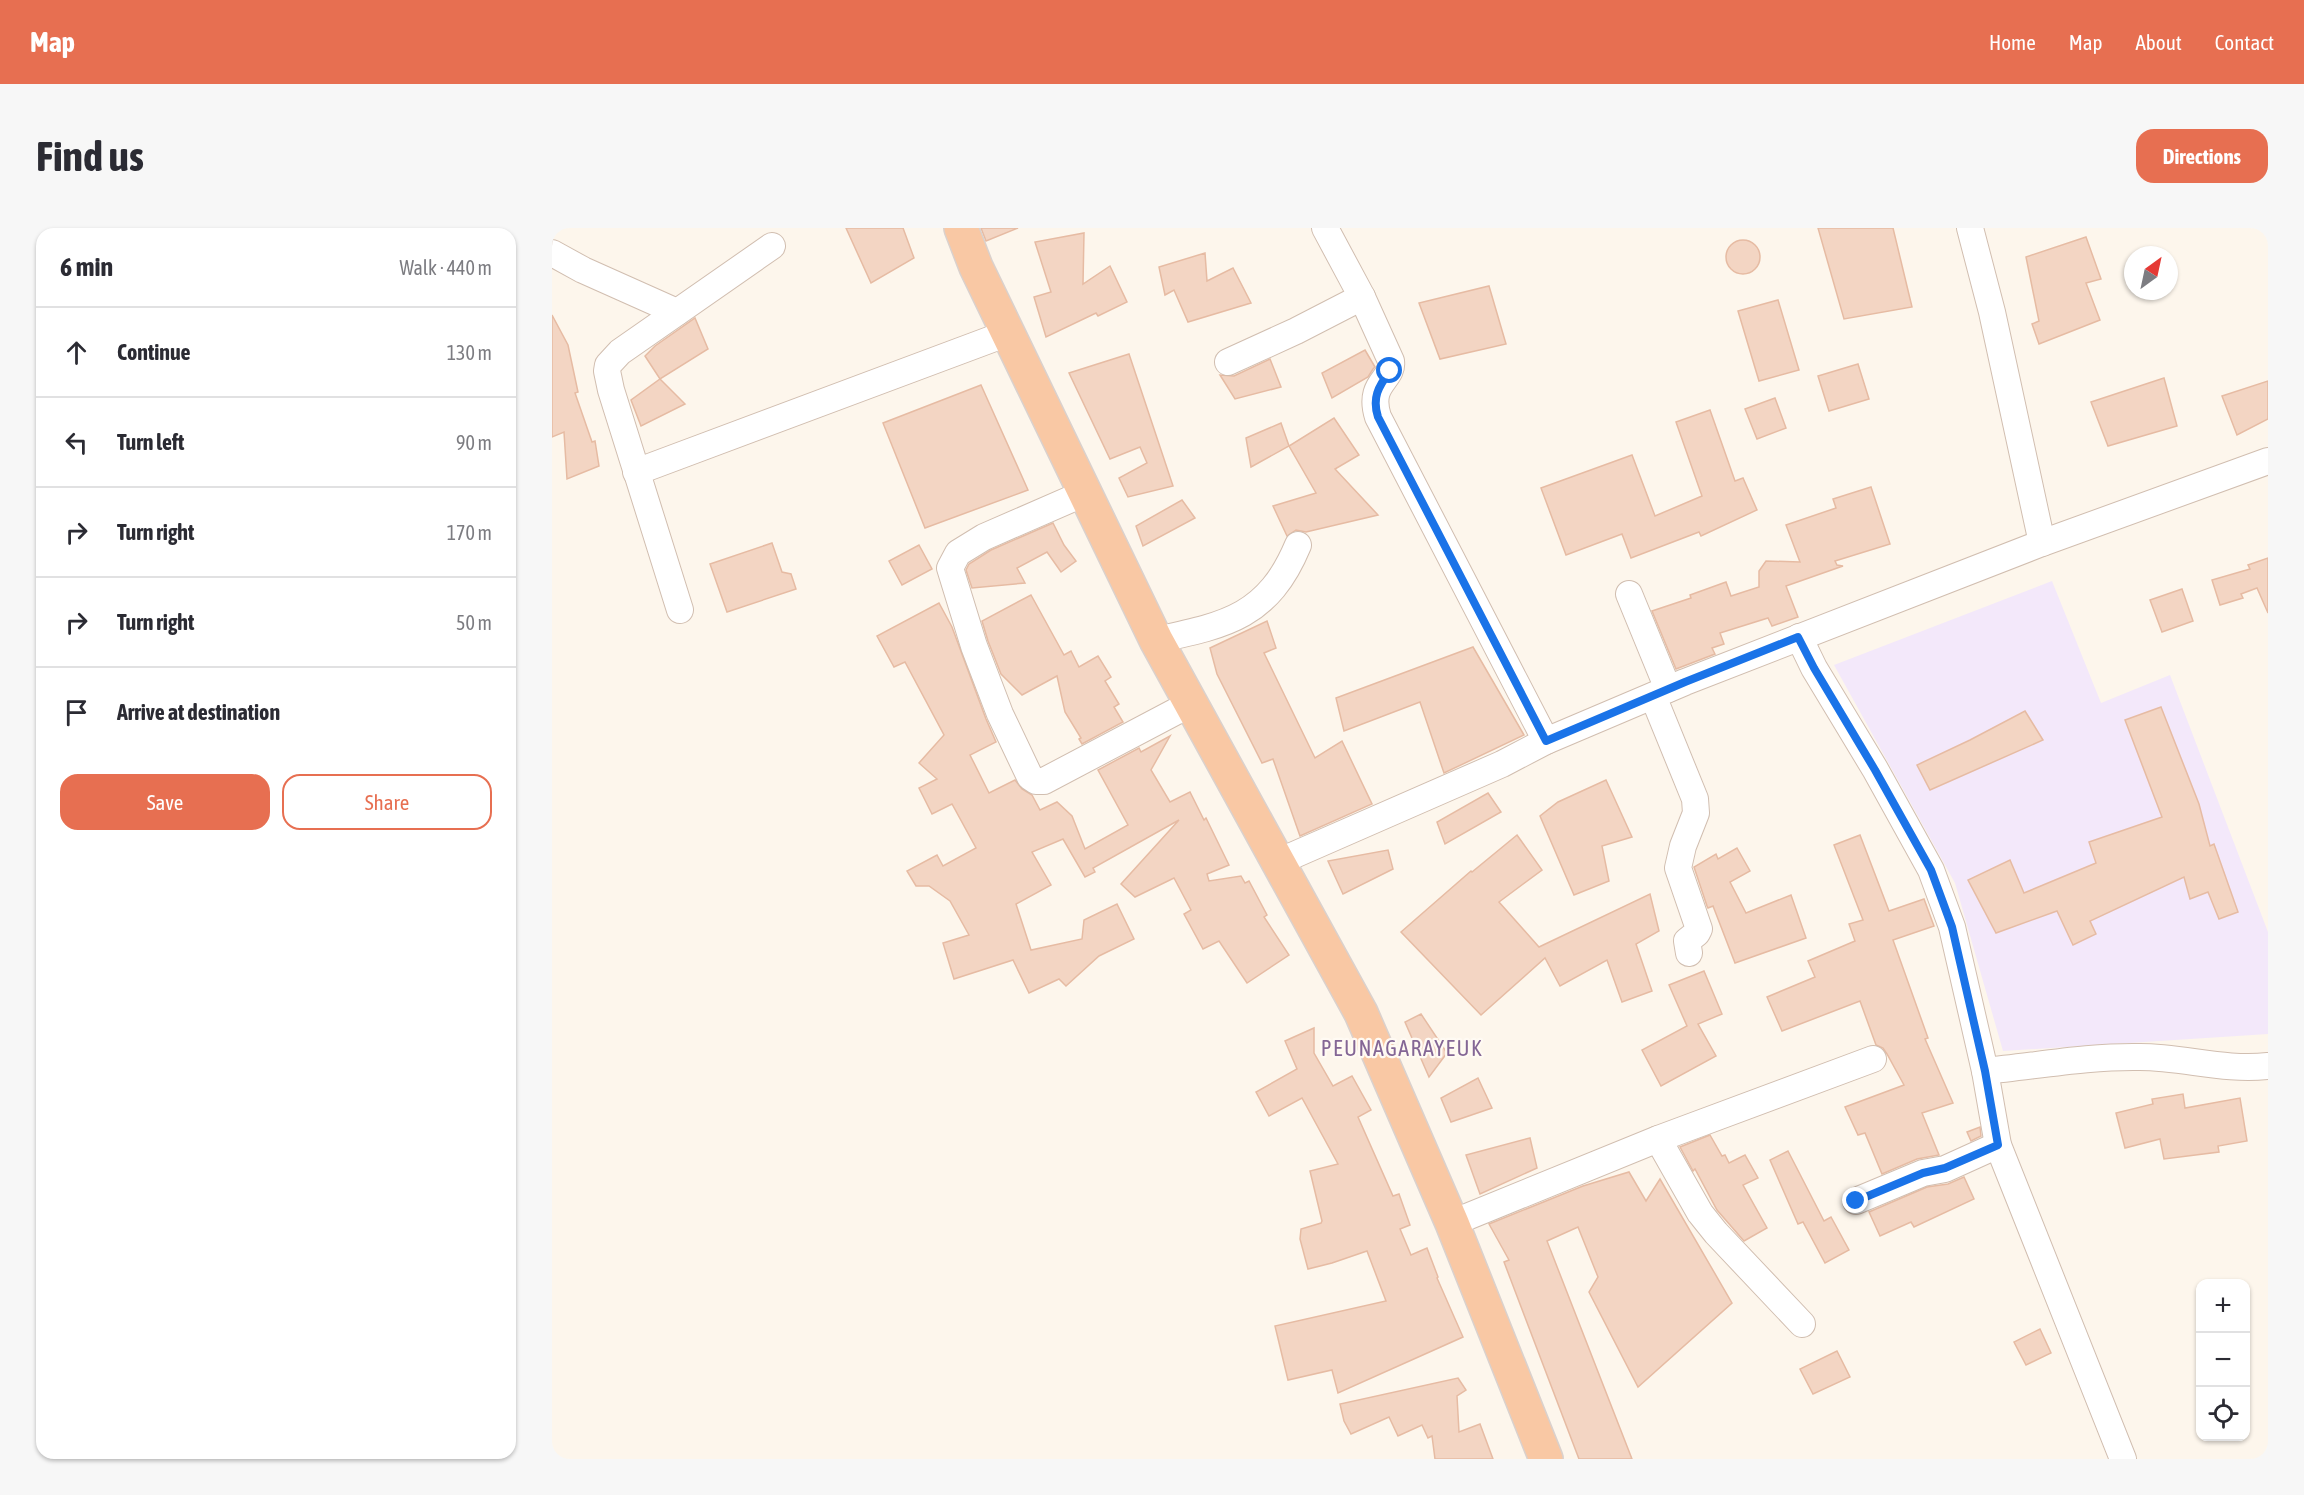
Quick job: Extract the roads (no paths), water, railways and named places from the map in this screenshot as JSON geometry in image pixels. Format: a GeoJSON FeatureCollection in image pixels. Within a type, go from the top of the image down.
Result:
{"type":"FeatureCollection","features":[{"type":"Feature","properties":{"kind":"highway"},"geometry":{"type":"LineString","coordinates":[[960,228],[976,267],[1156,640],[1361,1013],[1452,1223],[1546,1459]]}},
{"type":"Feature","properties":{"kind":"street"},"geometry":{"type":"LineString","coordinates":[[1325,228],[1362,297],[1392,365],[1376,394],[1375,405],[1378,417],[1546,741]]}},
{"type":"Feature","properties":{"kind":"street"},"geometry":{"type":"LineString","coordinates":[[1970,228],[1992,312],[2042,543]]}},
{"type":"Feature","properties":{"kind":"street"},"geometry":{"type":"LineString","coordinates":[[680,610],[611,390],[608,365],[638,337],[772,246]]}},
{"type":"Feature","properties":{"kind":"street"},"geometry":{"type":"LineString","coordinates":[[552,253],[583,270],[677,312]]}},
{"type":"Feature","properties":{"kind":"street"},"geometry":{"type":"LineString","coordinates":[[1228,362],[1362,297]]}},
{"type":"Feature","properties":{"kind":"street"},"geometry":{"type":"LineString","coordinates":[[636,472],[1008,333]]}},
{"type":"Feature","properties":{"kind":"street"},"geometry":{"type":"LineString","coordinates":[[1278,862],[1502,764],[1546,741],[1661,703],[1800,641],[2042,543],[2268,461]]}},
{"type":"Feature","properties":{"kind":"street"},"geometry":{"type":"LineString","coordinates":[[1085,493],[984,537],[958,553],[950,568],[974,646],[1000,714],[1030,777],[1036,781],[1044,781],[1190,704]]}},
{"type":"Feature","properties":{"kind":"street"},"geometry":{"type":"LineString","coordinates":[[1156,640],[1211,628],[1252,608],[1269,594],[1282,578],[1298,545]]}},
{"type":"Feature","properties":{"kind":"street"},"geometry":{"type":"LineString","coordinates":[[1629,594],[1661,703],[1696,806],[1678,868],[1699,929],[1687,941],[1689,953]]}},
{"type":"Feature","properties":{"kind":"street"},"geometry":{"type":"LineString","coordinates":[[1800,641],[1931,870],[1952,927],[1985,1071],[1998,1145],[2123,1459]]}},
{"type":"Feature","properties":{"kind":"street"},"geometry":{"type":"LineString","coordinates":[[1985,1071],[2113,1057],[2160,1057],[2232,1068],[2268,1066]]}},
{"type":"Feature","properties":{"kind":"street"},"geometry":{"type":"LineString","coordinates":[[1452,1223],[1658,1139],[1873,1059]]}},
{"type":"Feature","properties":{"kind":"street"},"geometry":{"type":"LineString","coordinates":[[1658,1139],[1700,1213],[1802,1324]]}},
{"type":"Feature","properties":{"kind":"street"},"geometry":{"type":"LineString","coordinates":[[1856,1201],[1923,1173],[1945,1168],[1998,1145]]}},
{"type":"Feature","properties":{"kind":"district","name":"PEUNAGARAYEUK"},"geometry":{"type":"Point","coordinates":[1402,1048]}}]}
